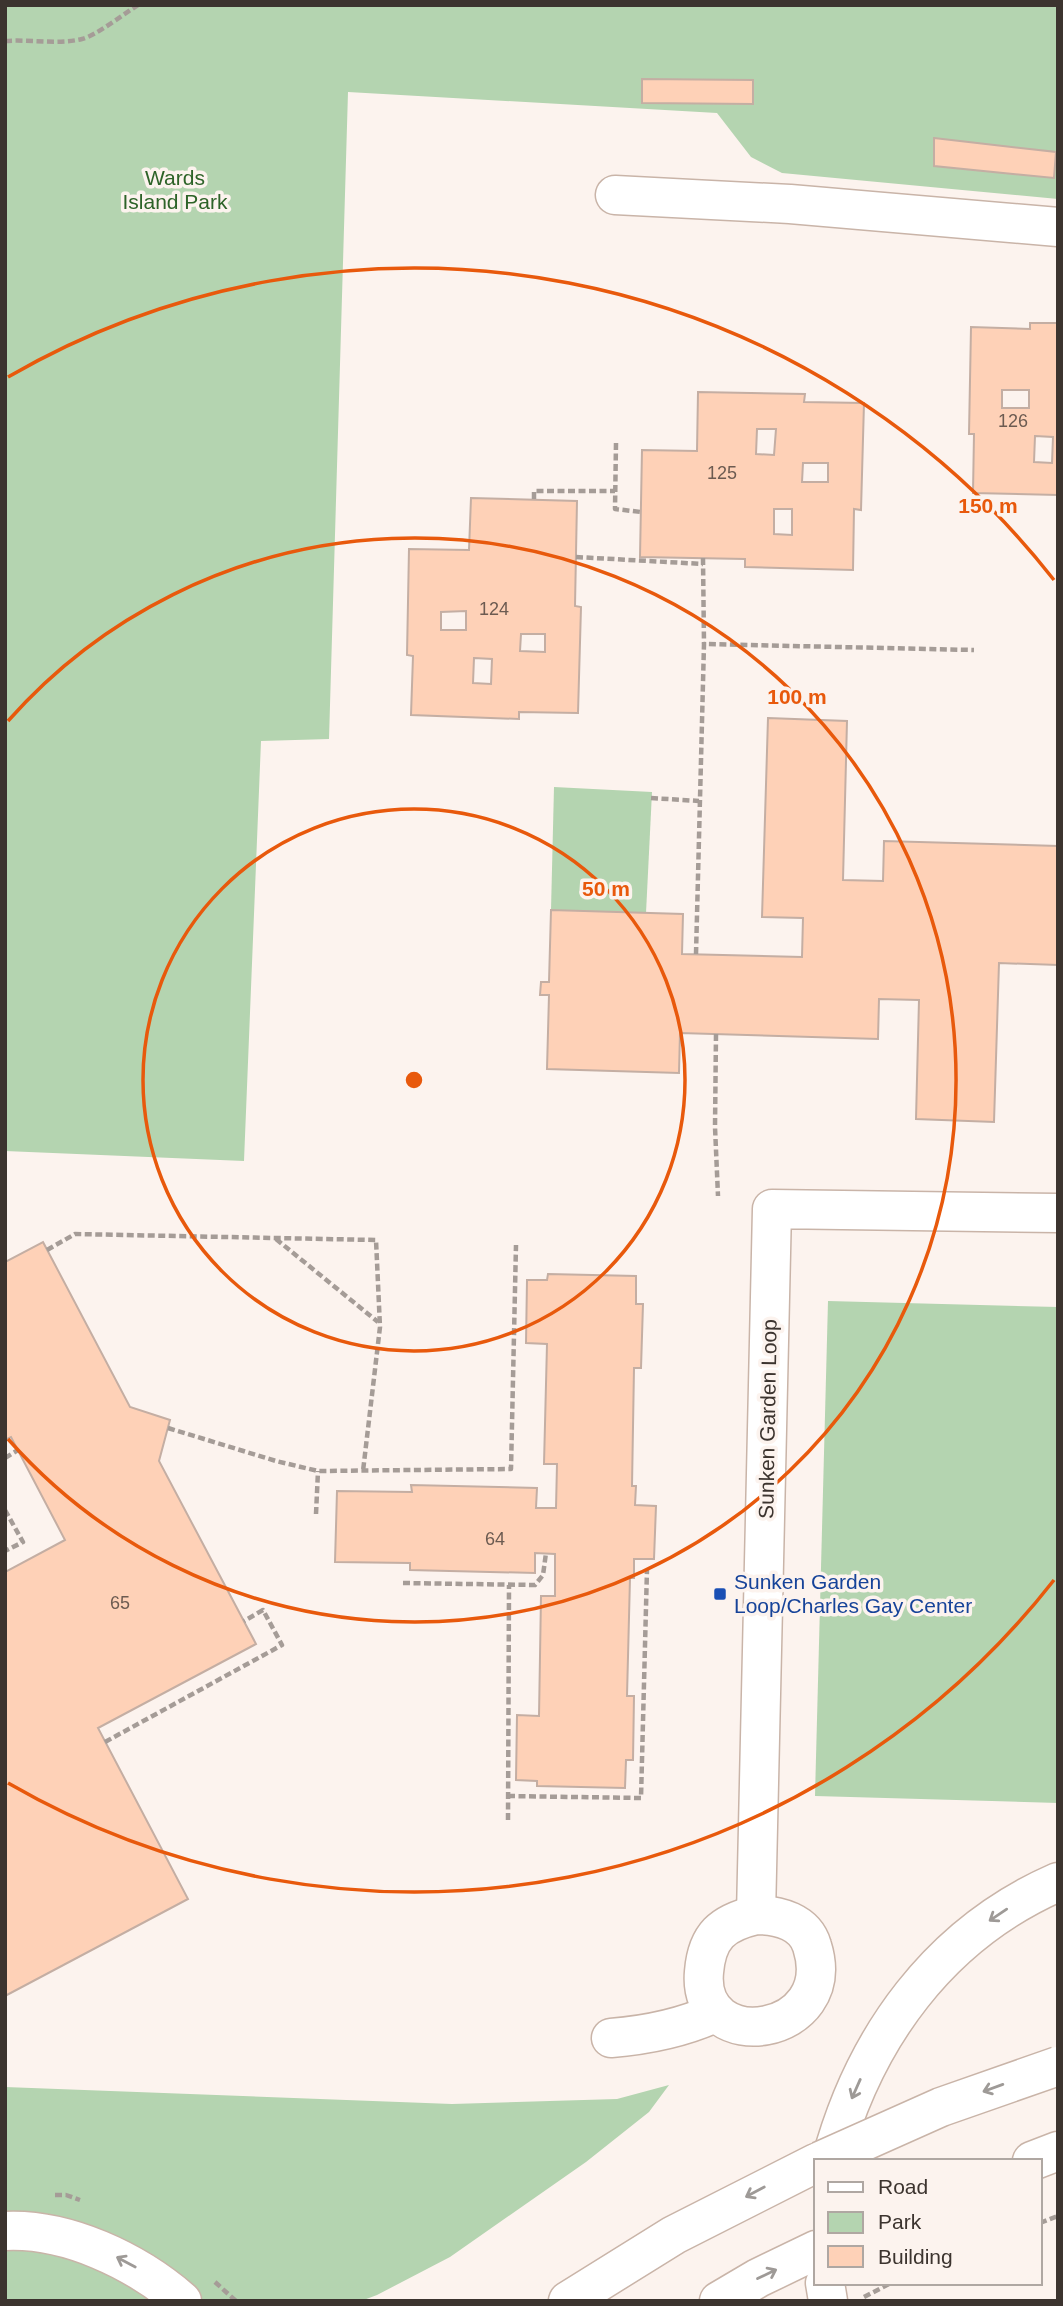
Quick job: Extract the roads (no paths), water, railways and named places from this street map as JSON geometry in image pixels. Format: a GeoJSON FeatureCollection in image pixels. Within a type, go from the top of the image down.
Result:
{"type":"FeatureCollection","features":[{"type":"Feature","properties":{"kind":"main road"},"geometry":{"type":"LineString","coordinates":[[615,195],[790,204],[1058,227]]}},
{"type":"Feature","properties":{"kind":"main road","name":"Sunken Garden Loop"},"geometry":{"type":"LineString","coordinates":[[756,1915],[772,1209],[1058,1213]]}},
{"type":"Feature","properties":{"kind":"main road"},"geometry":{"type":"LineString","coordinates":[[832,2159],[850,2104],[868,2062],[917,1987],[990,1920],[1058,1882]]}},
{"type":"Feature","properties":{"kind":"main road"},"geometry":{"type":"LineString","coordinates":[[756,1915],[772,1915],[800,1927],[810,1940],[817,1972],[814,1989],[807,2002],[778,2023],[763,2026],[747,2027],[729,2023],[715,2013],[706,1995],[703,1977],[712,1942],[722,1928],[738,1919],[756,1915]]}},
{"type":"Feature","properties":{"kind":"main road"},"geometry":{"type":"LineString","coordinates":[[611,2038],[640,2035],[690,2024],[715,2013]]}},
{"type":"Feature","properties":{"kind":"main road"},"geometry":{"type":"LineString","coordinates":[[825,2159],[941,2107],[1058,2066]]}},
{"type":"Feature","properties":{"kind":"main road"},"geometry":{"type":"LineString","coordinates":[[1037,2159],[1058,2151]]}},
{"type":"Feature","properties":{"kind":"main road"},"geometry":{"type":"LineString","coordinates":[[568,2301],[674,2235],[814,2164]]}},
{"type":"Feature","properties":{"kind":"main road"},"geometry":{"type":"LineString","coordinates":[[5,2231],[37,2233],[106,2251],[135,2267],[182,2301]]}},
{"type":"Feature","properties":{"kind":"main road"},"geometry":{"type":"LineString","coordinates":[[719,2301],[758,2278],[814,2251]]}},
{"type":"Feature","properties":{"kind":"place","name":"Sunken Garden Loop/Charles Gay Center"},"geometry":{"type":"Point","coordinates":[720,1594]}},
{"type":"Feature","properties":{"kind":"park label","name":"Wards Island Park"},"geometry":{"type":"Point","coordinates":[175,190]}}]}
